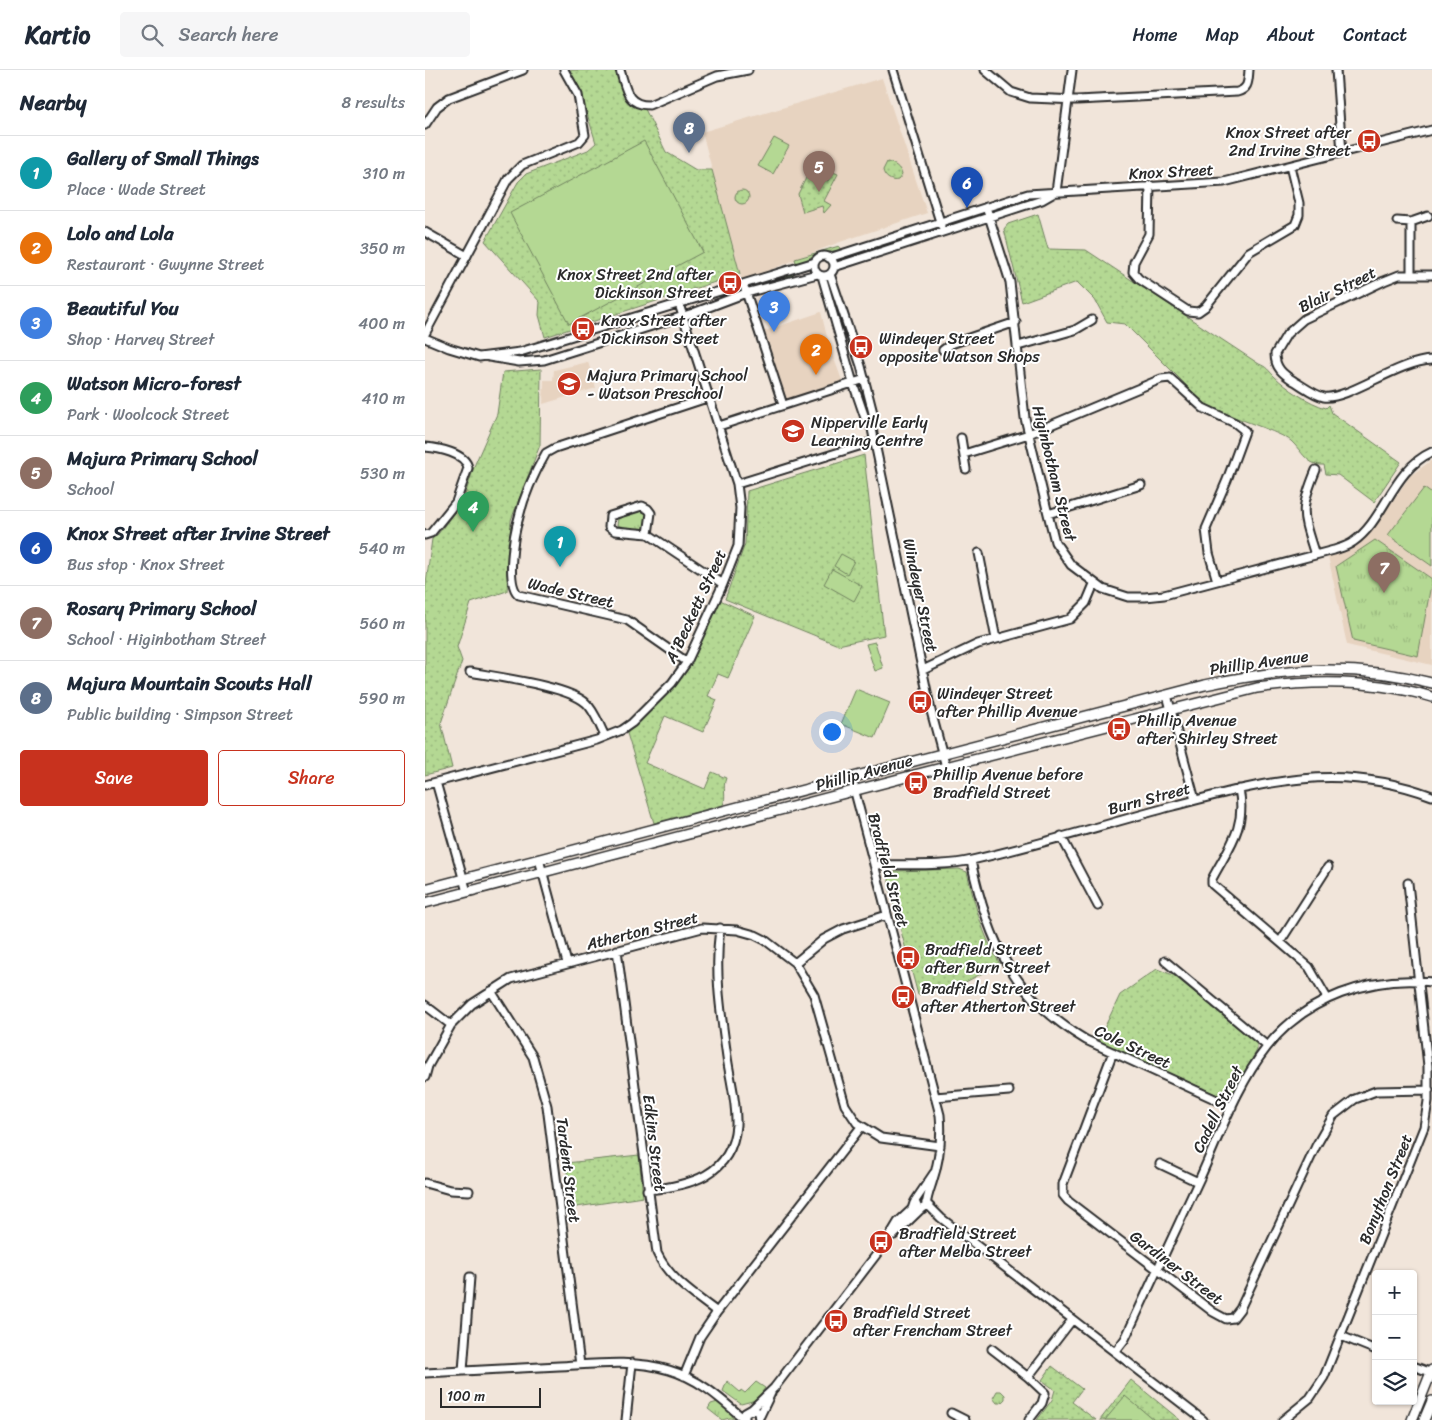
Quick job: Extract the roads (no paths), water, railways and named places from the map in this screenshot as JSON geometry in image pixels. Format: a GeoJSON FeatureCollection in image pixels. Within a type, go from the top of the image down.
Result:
{"type":"FeatureCollection","features":[{"type":"Feature","properties":{"kind":"main road","name":"Phillip Avenue"},"geometry":{"type":"LineString","coordinates":[[425,889],[1167,695],[1253,675],[1308,669],[1374,671],[1432,683]]}},
{"type":"Feature","properties":{"kind":"main road","name":"Phillip Avenue"},"geometry":{"type":"LineString","coordinates":[[425,903],[854,790],[1257,688],[1311,683],[1371,685],[1432,697]]}},
{"type":"Feature","properties":{"kind":"main road"},"geometry":{"type":"LineString","coordinates":[[1412,1420],[1432,1372]]}},
{"type":"Feature","properties":{"kind":"main road"},"geometry":{"type":"LineString","coordinates":[[1424,1420],[1432,1401]]}},
{"type":"Feature","properties":{"kind":"street"},"geometry":{"type":"LineString","coordinates":[[425,125],[437,107],[449,98],[523,70]]}},
{"type":"Feature","properties":{"kind":"street"},"geometry":{"type":"LineString","coordinates":[[425,334],[508,179],[515,170],[539,156],[579,142],[585,135],[578,95],[564,70]]}},
{"type":"Feature","properties":{"kind":"street"},"geometry":{"type":"LineString","coordinates":[[620,70],[631,100],[640,105],[649,105],[717,76],[748,70]]}},
{"type":"Feature","properties":{"kind":"street"},"geometry":{"type":"LineString","coordinates":[[893,70],[943,230]]}},
{"type":"Feature","properties":{"kind":"street"},"geometry":{"type":"LineString","coordinates":[[985,70],[1001,85],[1020,96],[1069,100],[1237,92],[1243,90],[1247,85],[1249,70]]}},
{"type":"Feature","properties":{"kind":"street"},"geometry":{"type":"LineString","coordinates":[[1056,192],[1072,70]]}},
{"type":"Feature","properties":{"kind":"street"},"geometry":{"type":"LineString","coordinates":[[1336,70],[1342,153]]}},
{"type":"Feature","properties":{"kind":"street","name":"Knox Street"},"geometry":{"type":"LineString","coordinates":[[829,258],[1028,194],[1149,185],[1224,182],[1432,130]]}},
{"type":"Feature","properties":{"kind":"street"},"geometry":{"type":"LineString","coordinates":[[1149,185],[1149,234],[1134,262],[1133,272],[1139,279],[1194,313],[1205,307],[1249,252],[1295,224],[1299,215],[1299,203],[1290,166]]}},
{"type":"Feature","properties":{"kind":"street","name":"Knox Street"},"geometry":{"type":"LineString","coordinates":[[834,266],[1042,200],[1056,192]]}},
{"type":"Feature","properties":{"kind":"street","name":"Higinbotham Street"},"geometry":{"type":"LineString","coordinates":[[986,207],[1010,282],[1029,434],[1055,542],[1061,554],[1082,575],[1095,584],[1115,594],[1145,597],[1164,595],[1315,555],[1352,543],[1365,530],[1412,464],[1432,452]]}},
{"type":"Feature","properties":{"kind":"street"},"geometry":{"type":"LineString","coordinates":[[1397,221],[1411,222],[1428,216]]}},
{"type":"Feature","properties":{"kind":"street"},"geometry":{"type":"LineString","coordinates":[[1411,222],[1411,274]]}},
{"type":"Feature","properties":{"kind":"street"},"geometry":{"type":"LineString","coordinates":[[425,232],[467,256]]}},
{"type":"Feature","properties":{"kind":"street"},"geometry":{"type":"LineString","coordinates":[[425,338],[468,355],[519,362],[543,360],[746,293],[830,274],[834,266],[829,258],[821,256],[815,262],[539,347],[488,357]]}},
{"type":"Feature","properties":{"kind":"street"},"geometry":{"type":"LineString","coordinates":[[815,262],[814,269],[819,275]]}},
{"type":"Feature","properties":{"kind":"street","name":"Windeyer Street"},"geometry":{"type":"LineString","coordinates":[[830,274],[865,379],[873,413],[872,429],[923,670],[946,767]]}},
{"type":"Feature","properties":{"kind":"street","name":"Blair Street"},"geometry":{"type":"LineString","coordinates":[[1432,275],[1411,274],[1384,280],[1304,319],[1287,334],[1276,349],[1275,359],[1279,370],[1289,378],[1322,396],[1334,397],[1399,368],[1432,360]]}},
{"type":"Feature","properties":{"kind":"street","name":"Windeyer Street"},"geometry":{"type":"LineString","coordinates":[[819,275],[865,418],[872,429]]}},
{"type":"Feature","properties":{"kind":"street"},"geometry":{"type":"LineString","coordinates":[[743,284],[783,406]]}},
{"type":"Feature","properties":{"kind":"street","name":"A'Beckett Street"},"geometry":{"type":"LineString","coordinates":[[425,785],[605,736],[631,723],[672,683],[687,662],[723,584],[738,546],[740,508],[737,484],[711,397],[679,304]]}},
{"type":"Feature","properties":{"kind":"street"},"geometry":{"type":"LineString","coordinates":[[1018,346],[1075,330],[1092,320]]}},
{"type":"Feature","properties":{"kind":"street"},"geometry":{"type":"LineString","coordinates":[[943,350],[951,344],[1016,322]]}},
{"type":"Feature","properties":{"kind":"street"},"geometry":{"type":"LineString","coordinates":[[964,454],[1029,434],[1165,378],[1174,381],[1203,408],[1245,430],[1244,438],[1206,529],[1209,552],[1217,581]]}},
{"type":"Feature","properties":{"kind":"street"},"geometry":{"type":"LineString","coordinates":[[719,426],[865,379]]}},
{"type":"Feature","properties":{"kind":"street","name":"Wade Street"},"geometry":{"type":"LineString","coordinates":[[687,662],[627,620],[519,595],[513,587],[512,569],[518,518],[546,453],[555,448],[711,397]]}},
{"type":"Feature","properties":{"kind":"street"},"geometry":{"type":"LineString","coordinates":[[961,438],[966,469]]}},
{"type":"Feature","properties":{"kind":"street"},"geometry":{"type":"LineString","coordinates":[[737,484],[875,441]]}},
{"type":"Feature","properties":{"kind":"street"},"geometry":{"type":"LineString","coordinates":[[425,447],[441,449],[463,459],[467,463],[468,468],[455,502],[431,533],[425,536]]}},
{"type":"Feature","properties":{"kind":"street"},"geometry":{"type":"LineString","coordinates":[[1315,555],[1303,509],[1305,498],[1316,470]]}},
{"type":"Feature","properties":{"kind":"street"},"geometry":{"type":"LineString","coordinates":[[1048,514],[1141,485]]}},
{"type":"Feature","properties":{"kind":"street"},"geometry":{"type":"LineString","coordinates":[[648,534],[651,513],[642,506],[610,516],[609,527],[615,531],[648,534],[723,584]]}},
{"type":"Feature","properties":{"kind":"street"},"geometry":{"type":"LineString","coordinates":[[979,553],[995,639]]}},
{"type":"Feature","properties":{"kind":"street"},"geometry":{"type":"LineString","coordinates":[[923,670],[978,644],[1070,620],[1087,603],[1095,584]]}},
{"type":"Feature","properties":{"kind":"street"},"geometry":{"type":"LineString","coordinates":[[470,672],[568,692],[585,702],[591,709],[605,736]]}},
{"type":"Feature","properties":{"kind":"street"},"geometry":{"type":"LineString","coordinates":[[1167,695],[1195,800]]}},
{"type":"Feature","properties":{"kind":"street","name":"Bradfield Street"},"geometry":{"type":"LineString","coordinates":[[851,777],[935,1097],[940,1123],[940,1146],[933,1182],[924,1205],[886,1242]]}},
{"type":"Feature","properties":{"kind":"street","name":"Burn Street"},"geometry":{"type":"LineString","coordinates":[[874,865],[971,860],[1195,800],[1279,780],[1334,777],[1384,782],[1432,796]]}},
{"type":"Feature","properties":{"kind":"street"},"geometry":{"type":"LineString","coordinates":[[436,782],[467,892]]}},
{"type":"Feature","properties":{"kind":"street"},"geometry":{"type":"LineString","coordinates":[[1239,789],[1242,809],[1239,829],[1212,884],[1312,971],[1327,998]]}},
{"type":"Feature","properties":{"kind":"street"},"geometry":{"type":"LineString","coordinates":[[1061,836],[1098,906]]}},
{"type":"Feature","properties":{"kind":"street"},"geometry":{"type":"LineString","coordinates":[[539,859],[567,963]]}},
{"type":"Feature","properties":{"kind":"street","name":"Cole Street"},"geometry":{"type":"LineString","coordinates":[[971,860],[990,931],[1002,958],[1018,982],[1037,1004],[1067,1028],[1113,1052],[1232,1107]]}},
{"type":"Feature","properties":{"kind":"street"},"geometry":{"type":"LineString","coordinates":[[1280,942],[1328,867]]}},
{"type":"Feature","properties":{"kind":"street","name":"Bonython Street"},"geometry":{"type":"LineString","coordinates":[[1283,1420],[1310,1398],[1317,1389],[1341,1336],[1421,1136],[1426,1119],[1429,1090],[1409,883]]}},
{"type":"Feature","properties":{"kind":"street"},"geometry":{"type":"LineString","coordinates":[[795,963],[824,939],[843,929],[887,915]]}},
{"type":"Feature","properties":{"kind":"street","name":"Atherton Street"},"geometry":{"type":"LineString","coordinates":[[425,1077],[432,1058],[451,1025],[472,1004],[511,979],[703,928],[720,928],[755,934],[776,946],[795,963],[814,995],[845,1105],[861,1127],[871,1134],[887,1140],[940,1146]]}},
{"type":"Feature","properties":{"kind":"street"},"geometry":{"type":"LineString","coordinates":[[647,1190],[685,1185],[706,1176],[723,1160],[733,1138],[736,1125],[734,1096],[717,982],[720,928]]}},
{"type":"Feature","properties":{"kind":"street","name":"Edkins Street"},"geometry":{"type":"LineString","coordinates":[[617,950],[654,1242],[661,1262],[681,1284],[717,1312]]}},
{"type":"Feature","properties":{"kind":"street"},"geometry":{"type":"LineString","coordinates":[[1165,961],[1267,1046]]}},
{"type":"Feature","properties":{"kind":"street","name":"Cadell Street"},"geometry":{"type":"LineString","coordinates":[[1115,1352],[1125,1339],[1232,1107],[1267,1046],[1292,1022],[1327,998],[1389,981],[1419,980],[1432,982]]}},
{"type":"Feature","properties":{"kind":"street","name":"Tardent Street"},"geometry":{"type":"LineString","coordinates":[[491,991],[533,1057],[541,1080],[547,1106],[580,1365]]}},
{"type":"Feature","properties":{"kind":"street"},"geometry":{"type":"LineString","coordinates":[[425,1005],[451,1025]]}},
{"type":"Feature","properties":{"kind":"street","name":"Gardiner Street"},"geometry":{"type":"LineString","coordinates":[[1113,1052],[1063,1184],[1063,1195],[1068,1201],[1157,1270],[1225,1319],[1233,1318],[1240,1309],[1319,1140],[1333,1116],[1355,1099],[1376,1091],[1429,1090]]}},
{"type":"Feature","properties":{"kind":"street"},"geometry":{"type":"LineString","coordinates":[[935,1097],[1009,1091]]}},
{"type":"Feature","properties":{"kind":"street"},"geometry":{"type":"LineString","coordinates":[[684,1376],[700,1337],[717,1312],[861,1127]]}},
{"type":"Feature","properties":{"kind":"street"},"geometry":{"type":"LineString","coordinates":[[1160,1164],[1198,1182]]}},
{"type":"Feature","properties":{"kind":"street","name":"Bradfield Street"},"geometry":{"type":"LineString","coordinates":[[751,1409],[774,1388],[886,1242],[898,1222],[912,1209],[915,1200],[934,1173]]}},
{"type":"Feature","properties":{"kind":"street"},"geometry":{"type":"LineString","coordinates":[[425,1183],[450,1190],[469,1191]]}},
{"type":"Feature","properties":{"kind":"street"},"geometry":{"type":"LineString","coordinates":[[924,1205],[916,1208],[915,1200],[921,1197],[924,1205],[1203,1420]]}},
{"type":"Feature","properties":{"kind":"street"},"geometry":{"type":"LineString","coordinates":[[463,1371],[470,1277]]}},
{"type":"Feature","properties":{"kind":"street"},"geometry":{"type":"LineString","coordinates":[[1029,1377],[1072,1320]]}},
{"type":"Feature","properties":{"kind":"street"},"geometry":{"type":"LineString","coordinates":[[1341,1336],[1372,1348]]}},
{"type":"Feature","properties":{"kind":"street"},"geometry":{"type":"LineString","coordinates":[[992,1349],[1040,1385],[1045,1393],[1042,1403],[1029,1420]]}},
{"type":"Feature","properties":{"kind":"street"},"geometry":{"type":"LineString","coordinates":[[626,1420],[632,1364]]}},
{"type":"Feature","properties":{"kind":"street"},"geometry":{"type":"LineString","coordinates":[[425,1373],[632,1364],[669,1370],[684,1376],[704,1386],[729,1404],[745,1420]]}},
{"type":"Feature","properties":{"kind":"street"},"geometry":{"type":"LineString","coordinates":[[1417,1367],[1432,1372]]}},
{"type":"Feature","properties":{"kind":"street","name":"Bradfield Street"},"geometry":{"type":"LineString","coordinates":[[760,1419],[774,1388]]}},
{"type":"Feature","properties":{"kind":"street"},"geometry":{"type":"LineString","coordinates":[[729,1404],[757,1410],[760,1419]]}},
{"type":"Feature","properties":{"kind":"street"},"geometry":{"type":"LineString","coordinates":[[745,1420],[745,1413],[751,1409]]}},
{"type":"Feature","properties":{"kind":"street"},"geometry":{"type":"LineString","coordinates":[[951,1412],[965,1420]]}},
{"type":"Feature","properties":{"kind":"place","name":"Knox Street after 2nd Irvine Street"},"geometry":{"type":"Point","coordinates":[1369,141]}},
{"type":"Feature","properties":{"kind":"place","name":"Majura Mountain Scouts Hall"},"geometry":{"type":"Point","coordinates":[689,153]}},
{"type":"Feature","properties":{"kind":"place","name":"Majura Primary School"},"geometry":{"type":"Point","coordinates":[819,192]}},
{"type":"Feature","properties":{"kind":"place","name":"Knox Street after Irvine Street"},"geometry":{"type":"Point","coordinates":[967,208]}},
{"type":"Feature","properties":{"kind":"place","name":"Knox Street 2nd after Dickinson Street"},"geometry":{"type":"Point","coordinates":[730,283]}},
{"type":"Feature","properties":{"kind":"place","name":"Knox Street after Dickinson Street"},"geometry":{"type":"Point","coordinates":[583,329]}},
{"type":"Feature","properties":{"kind":"place","name":"Beautiful You"},"geometry":{"type":"Point","coordinates":[774,332]}},
{"type":"Feature","properties":{"kind":"place","name":"Windeyer Street opposite Watson Shops"},"geometry":{"type":"Point","coordinates":[861,347]}},
{"type":"Feature","properties":{"kind":"place","name":"Lolo and Lola"},"geometry":{"type":"Point","coordinates":[816,375]}},
{"type":"Feature","properties":{"kind":"place","name":"Majura Primary School - Watson Preschool"},"geometry":{"type":"Point","coordinates":[569,384]}},
{"type":"Feature","properties":{"kind":"place","name":"Nipperville Early Learning Centre"},"geometry":{"type":"Point","coordinates":[793,431]}},
{"type":"Feature","properties":{"kind":"place","name":"Watson Micro-forest"},"geometry":{"type":"Point","coordinates":[473,532]}},
{"type":"Feature","properties":{"kind":"place","name":"Gallery of Small Things"},"geometry":{"type":"Point","coordinates":[560,567]}},
{"type":"Feature","properties":{"kind":"place","name":"Rosary Primary School"},"geometry":{"type":"Point","coordinates":[1384,593]}},
{"type":"Feature","properties":{"kind":"place","name":"Windeyer Street after Phillip Avenue"},"geometry":{"type":"Point","coordinates":[920,702]}},
{"type":"Feature","properties":{"kind":"place","name":"Phillip Avenue after Shirley Street"},"geometry":{"type":"Point","coordinates":[1119,729]}},
{"type":"Feature","properties":{"kind":"place","name":"Phillip Avenue before Bradfield Street"},"geometry":{"type":"Point","coordinates":[916,783]}},
{"type":"Feature","properties":{"kind":"place","name":"Bradfield Street after Burn Street"},"geometry":{"type":"Point","coordinates":[908,958]}},
{"type":"Feature","properties":{"kind":"place","name":"Bradfield Street after Atherton Street"},"geometry":{"type":"Point","coordinates":[903,997]}},
{"type":"Feature","properties":{"kind":"place","name":"Bradfield Street after Melba Street"},"geometry":{"type":"Point","coordinates":[881,1242]}},
{"type":"Feature","properties":{"kind":"place","name":"Bradfield Street after Frencham Street"},"geometry":{"type":"Point","coordinates":[836,1321]}}]}
